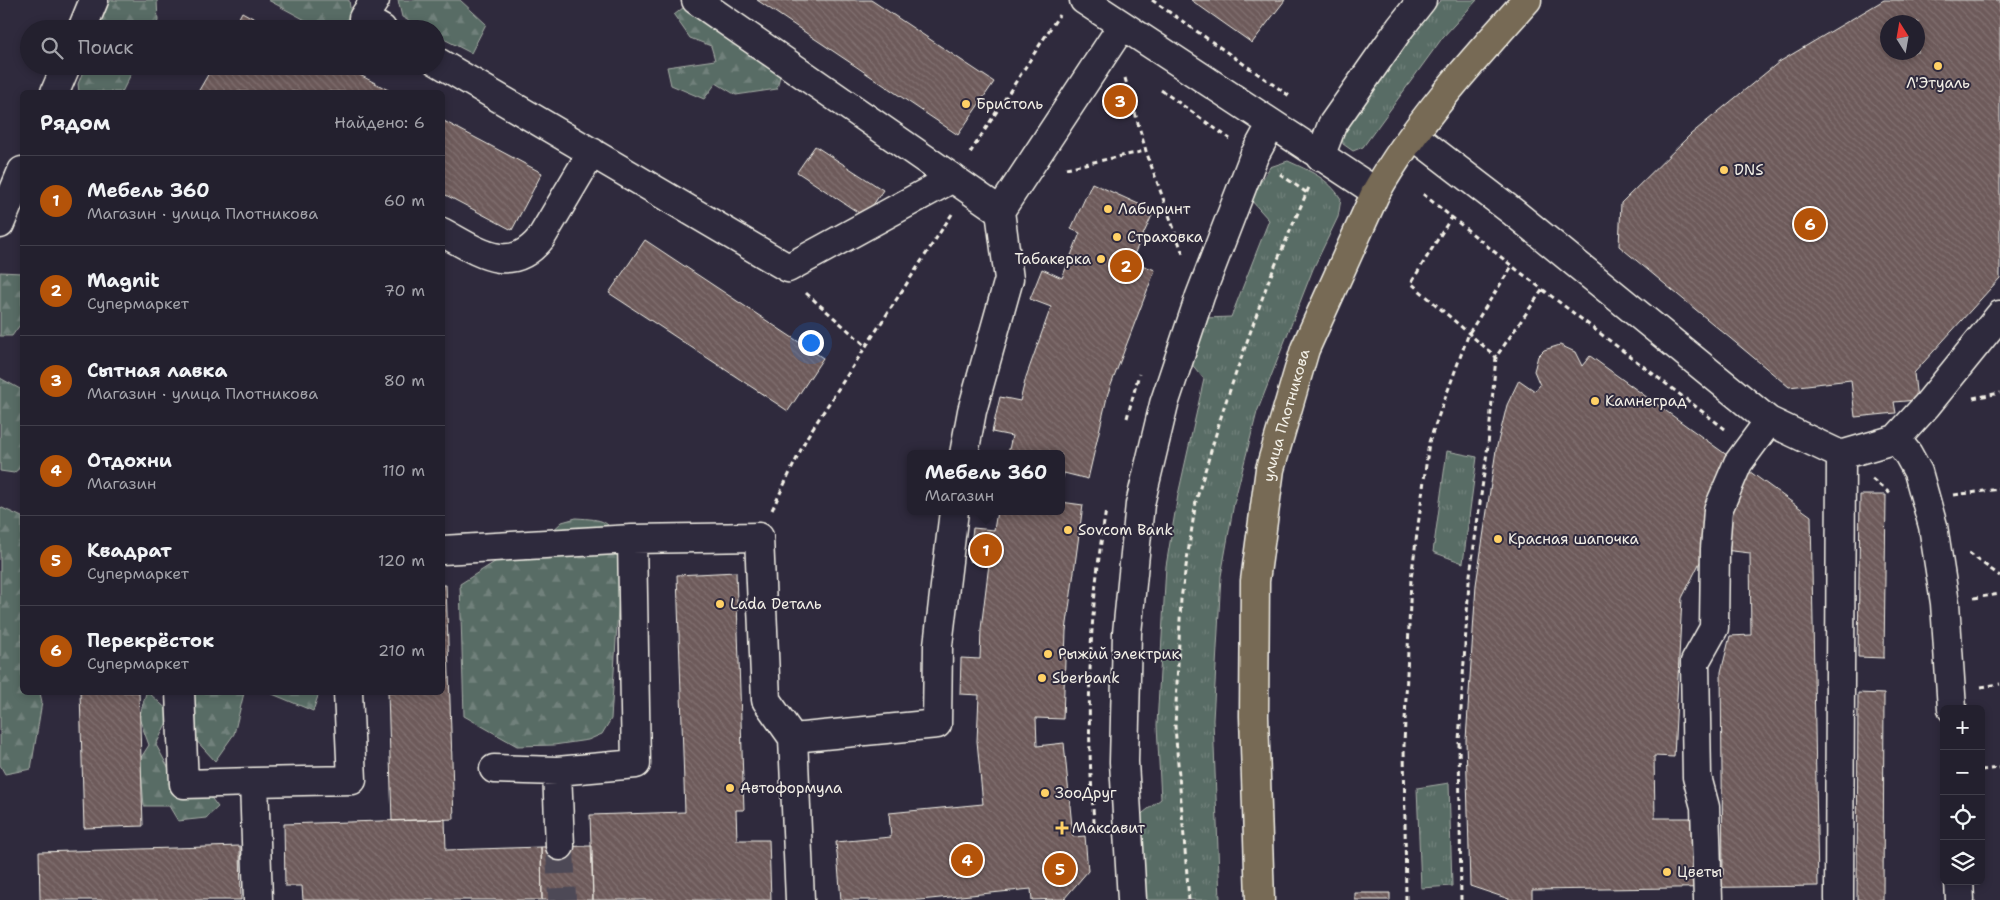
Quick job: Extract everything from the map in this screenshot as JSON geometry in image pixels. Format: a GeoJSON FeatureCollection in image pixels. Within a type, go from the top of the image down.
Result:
{"type":"FeatureCollection","features":[{"type":"Feature","properties":{"kind":"main road","name":"улица Плотникова"},"geometry":{"type":"LineString","coordinates":[[1260,900],[1254,716],[1255,581],[1270,469],[1304,349],[1376,192],[1389,168],[1472,61],[1527,0]]}},
{"type":"Feature","properties":{"kind":"street"},"geometry":{"type":"LineString","coordinates":[[86,20],[94,0]]}},
{"type":"Feature","properties":{"kind":"street"},"geometry":{"type":"LineString","coordinates":[[366,20],[363,18],[374,0]]}},
{"type":"Feature","properties":{"kind":"street"},"geometry":{"type":"LineString","coordinates":[[696,0],[1000,211]]}},
{"type":"Feature","properties":{"kind":"street"},"geometry":{"type":"LineString","coordinates":[[1320,157],[1332,126],[1400,28],[1422,0]]}},
{"type":"Feature","properties":{"kind":"street"},"geometry":{"type":"LineString","coordinates":[[1074,4],[1122,26],[1376,192]]}},
{"type":"Feature","properties":{"kind":"street"},"geometry":{"type":"LineString","coordinates":[[965,450],[972,411],[1009,279],[1000,211],[1122,26]]}},
{"type":"Feature","properties":{"kind":"street"},"geometry":{"type":"LineString","coordinates":[[445,65],[788,268],[961,184]]}},
{"type":"Feature","properties":{"kind":"street"},"geometry":{"type":"LineString","coordinates":[[56,90],[62,75]]}},
{"type":"Feature","properties":{"kind":"street"},"geometry":{"type":"LineString","coordinates":[[1132,900],[1124,762],[1126,643],[1140,504],[1164,404],[1200,296],[1254,156],[1271,125]]}},
{"type":"Feature","properties":{"kind":"street"},"geometry":{"type":"LineString","coordinates":[[1414,136],[1513,212],[1770,421],[1841,456],[1896,440],[1928,405],[2000,315]]}},
{"type":"Feature","properties":{"kind":"street"},"geometry":{"type":"LineString","coordinates":[[445,234],[498,259],[516,258],[531,251],[541,238],[592,152]]}},
{"type":"Feature","properties":{"kind":"street"},"geometry":{"type":"LineString","coordinates":[[0,224],[20,176]]}},
{"type":"Feature","properties":{"kind":"street"},"geometry":{"type":"LineString","coordinates":[[1708,900],[1704,807],[1698,777],[1695,662],[1714,628],[1715,549],[1718,510],[1738,463],[1770,421]]}},
{"type":"Feature","properties":{"kind":"street"},"geometry":{"type":"LineString","coordinates":[[1896,440],[1908,454],[1918,472],[1926,499],[1945,604],[1952,705]]}},
{"type":"Feature","properties":{"kind":"street"},"geometry":{"type":"LineString","coordinates":[[1839,900],[1841,456]]}},
{"type":"Feature","properties":{"kind":"street"},"geometry":{"type":"LineString","coordinates":[[793,738],[937,724],[938,645],[954,515]]}},
{"type":"Feature","properties":{"kind":"street"},"geometry":{"type":"LineString","coordinates":[[445,550],[632,539],[759,537],[766,700],[793,738],[800,900]]}},
{"type":"Feature","properties":{"kind":"street"},"geometry":{"type":"LineString","coordinates":[[494,770],[558,771],[636,764],[632,539]]}},
{"type":"Feature","properties":{"kind":"street"},"geometry":{"type":"LineString","coordinates":[[180,695],[184,784],[352,780],[348,695]]}},
{"type":"Feature","properties":{"kind":"street"},"geometry":{"type":"LineString","coordinates":[[558,771],[560,846]]}},
{"type":"Feature","properties":{"kind":"street"},"geometry":{"type":"LineString","coordinates":[[254,782],[258,900]]}},
{"type":"Feature","properties":{"kind":"street"},"geometry":{"type":"LineString","coordinates":[[1959,885],[1960,900]]}},
{"type":"Feature","properties":{"kind":"path"},"geometry":{"type":"LineString","coordinates":[[1152,0],[1292,97]]}},
{"type":"Feature","properties":{"kind":"path"},"geometry":{"type":"LineString","coordinates":[[759,537],[806,437],[866,346],[961,184],[1074,4]]}},
{"type":"Feature","properties":{"kind":"path"},"geometry":{"type":"LineString","coordinates":[[1123,70],[1146,151],[1184,255]]}},
{"type":"Feature","properties":{"kind":"path"},"geometry":{"type":"LineString","coordinates":[[1159,89],[1235,143]]}},
{"type":"Feature","properties":{"kind":"path"},"geometry":{"type":"LineString","coordinates":[[1021,178],[1146,151]]}},
{"type":"Feature","properties":{"kind":"path"},"geometry":{"type":"LineString","coordinates":[[1190,900],[1176,726],[1181,599],[1196,501],[1224,407],[1268,282],[1307,193],[1320,157]]}},
{"type":"Feature","properties":{"kind":"path"},"geometry":{"type":"LineString","coordinates":[[1278,172],[1307,193]]}},
{"type":"Feature","properties":{"kind":"path"},"geometry":{"type":"LineString","coordinates":[[1423,194],[1512,266],[1749,448]]}},
{"type":"Feature","properties":{"kind":"path"},"geometry":{"type":"LineString","coordinates":[[1452,216],[1412,283],[1496,357]]}},
{"type":"Feature","properties":{"kind":"path"},"geometry":{"type":"LineString","coordinates":[[1406,900],[1404,745],[1411,579],[1429,442],[1469,333],[1512,266]]}},
{"type":"Feature","properties":{"kind":"path"},"geometry":{"type":"LineString","coordinates":[[788,268],[805,293],[866,346]]}},
{"type":"Feature","properties":{"kind":"path"},"geometry":{"type":"LineString","coordinates":[[1461,900],[1459,741],[1469,582],[1488,445],[1496,357],[1543,289]]}},
{"type":"Feature","properties":{"kind":"path"},"geometry":{"type":"LineString","coordinates":[[1926,499],[2000,489]]}},
{"type":"Feature","properties":{"kind":"path"},"geometry":{"type":"LineString","coordinates":[[1985,770],[2000,768]]}},
{"type":"Feature","properties":{"kind":"green space"},"geometry":{"type":"Polygon","coordinates":[[[111,0],[157,0],[158,20],[102,20],[111,0]]]}},
{"type":"Feature","properties":{"kind":"green space"},"geometry":{"type":"Polygon","coordinates":[[[268,0],[349,0],[352,20],[305,20],[268,0]]]}},
{"type":"Feature","properties":{"kind":"green space"},"geometry":{"type":"Polygon","coordinates":[[[398,0],[460,0],[486,24],[471,53],[445,40],[445,20],[408,20],[402,17],[398,0]]]}},
{"type":"Feature","properties":{"kind":"green space"},"geometry":{"type":"Polygon","coordinates":[[[1441,0],[1477,0],[1443,37],[1363,147],[1353,151],[1343,144],[1342,132],[1413,30],[1441,0]]]}},
{"type":"Feature","properties":{"kind":"green space"},"geometry":{"type":"Polygon","coordinates":[[[688,4],[781,71],[777,89],[736,95],[716,83],[704,99],[671,85],[667,67],[715,60],[711,46],[690,38],[674,15],[688,4]]]}},
{"type":"Feature","properties":{"kind":"green space"},"geometry":{"type":"Polygon","coordinates":[[[82,75],[130,75],[123,90],[79,90],[78,84],[82,75]]]}},
{"type":"Feature","properties":{"kind":"green space"},"geometry":{"type":"Polygon","coordinates":[[[1288,161],[1324,180],[1341,199],[1338,217],[1313,269],[1257,412],[1234,503],[1221,576],[1213,720],[1220,900],[1145,900],[1139,816],[1161,799],[1157,725],[1166,566],[1178,495],[1204,379],[1190,362],[1205,318],[1231,317],[1269,220],[1250,199],[1270,167],[1288,161]]]}},
{"type":"Feature","properties":{"kind":"green space"},"geometry":{"type":"Polygon","coordinates":[[[0,272],[20,273],[20,325],[12,336],[0,336],[0,272]]]}},
{"type":"Feature","properties":{"kind":"green space"},"geometry":{"type":"Polygon","coordinates":[[[0,378],[20,389],[20,468],[14,473],[0,471],[0,378]]]}},
{"type":"Feature","properties":{"kind":"green space"},"geometry":{"type":"Polygon","coordinates":[[[1447,451],[1477,457],[1463,563],[1433,552],[1447,451]]]}},
{"type":"Feature","properties":{"kind":"green space"},"geometry":{"type":"Polygon","coordinates":[[[0,507],[20,516],[20,695],[40,695],[42,702],[31,769],[5,774],[0,765],[0,507]]]}},
{"type":"Feature","properties":{"kind":"green space"},"geometry":{"type":"Polygon","coordinates":[[[576,518],[593,519],[605,523],[613,531],[622,546],[611,719],[602,734],[588,740],[554,745],[517,746],[464,716],[460,584],[512,551],[549,534],[562,522],[576,518]]]}},
{"type":"Feature","properties":{"kind":"green space"},"geometry":{"type":"Polygon","coordinates":[[[145,695],[151,695],[171,713],[156,745],[178,785],[204,788],[218,807],[206,818],[178,821],[169,806],[144,806],[140,759],[149,745],[139,718],[145,695]]]}},
{"type":"Feature","properties":{"kind":"green space"},"geometry":{"type":"Polygon","coordinates":[[[192,695],[244,695],[234,734],[215,761],[193,737],[192,695]]]}},
{"type":"Feature","properties":{"kind":"green space"},"geometry":{"type":"Polygon","coordinates":[[[275,695],[318,695],[313,711],[275,695]]]}},
{"type":"Feature","properties":{"kind":"green space"},"geometry":{"type":"Polygon","coordinates":[[[1449,783],[1452,886],[1421,888],[1417,788],[1449,783]]]}},
{"type":"Feature","properties":{"kind":"building"},"geometry":{"type":"Polygon","coordinates":[[[757,0],[871,0],[994,82],[958,135],[757,0]]]}},
{"type":"Feature","properties":{"kind":"building"},"geometry":{"type":"Polygon","coordinates":[[[1191,0],[1285,0],[1252,43],[1191,0]]]}},
{"type":"Feature","properties":{"kind":"building"},"geometry":{"type":"Polygon","coordinates":[[[1884,0],[2000,0],[2000,278],[1914,373],[1917,400],[1894,402],[1896,413],[1855,417],[1851,380],[1789,387],[1619,246],[1621,203],[1691,134],[1779,62],[1884,0]]]}},
{"type":"Feature","properties":{"kind":"building"},"geometry":{"type":"Polygon","coordinates":[[[242,12],[257,20],[238,20],[242,12]]]}},
{"type":"Feature","properties":{"kind":"building"},"geometry":{"type":"Polygon","coordinates":[[[208,75],[360,75],[388,90],[199,90],[208,75]]]}},
{"type":"Feature","properties":{"kind":"building"},"geometry":{"type":"Polygon","coordinates":[[[445,122],[542,173],[512,230],[445,195],[445,122]]]}},
{"type":"Feature","properties":{"kind":"building"},"geometry":{"type":"Polygon","coordinates":[[[815,146],[883,190],[865,217],[797,172],[815,146]]]}},
{"type":"Feature","properties":{"kind":"building"},"geometry":{"type":"Polygon","coordinates":[[[1092,183],[1154,211],[1131,261],[1155,270],[1108,393],[1088,479],[1065,473],[1065,450],[1009,450],[1012,436],[992,432],[1000,397],[1020,401],[1026,377],[1051,307],[1030,299],[1042,269],[1062,278],[1080,233],[1071,229],[1092,183]]]}},
{"type":"Feature","properties":{"kind":"building"},"geometry":{"type":"Polygon","coordinates":[[[645,240],[823,358],[788,411],[609,293],[645,240]]]}},
{"type":"Feature","properties":{"kind":"building"},"geometry":{"type":"Polygon","coordinates":[[[1560,345],[1575,352],[1582,366],[1590,356],[1811,516],[1818,886],[1532,890],[1532,900],[1512,900],[1470,886],[1466,740],[1476,585],[1496,450],[1507,405],[1519,380],[1535,391],[1540,385],[1534,371],[1538,356],[1544,350],[1560,345]],[[1707,548],[1682,598],[1674,757],[1654,756],[1655,818],[1700,818],[1701,875],[1723,875],[1721,672],[1730,636],[1751,635],[1750,553],[1707,548]]]}},
{"type":"Feature","properties":{"kind":"building"},"geometry":{"type":"Polygon","coordinates":[[[1860,495],[1886,495],[1884,658],[1858,657],[1860,495]]]}},
{"type":"Feature","properties":{"kind":"building"},"geometry":{"type":"Polygon","coordinates":[[[1065,503],[1083,505],[1066,631],[1063,719],[1036,718],[1037,746],[1064,743],[1073,837],[1085,836],[1088,871],[1064,899],[1032,900],[1031,889],[920,900],[841,900],[836,842],[891,837],[889,813],[983,804],[977,741],[979,695],[960,694],[961,658],[980,659],[981,629],[989,564],[969,561],[973,528],[994,530],[996,515],[1065,515],[1065,503]]]}},
{"type":"Feature","properties":{"kind":"building"},"geometry":{"type":"Polygon","coordinates":[[[736,572],[744,810],[736,810],[737,840],[769,840],[771,900],[593,900],[590,815],[685,812],[677,575],[736,572]]]}},
{"type":"Feature","properties":{"kind":"building"},"geometry":{"type":"Polygon","coordinates":[[[446,585],[454,819],[392,821],[388,695],[445,695],[446,585]]]}},
{"type":"Feature","properties":{"kind":"building"},"geometry":{"type":"Polygon","coordinates":[[[1858,693],[1884,694],[1883,900],[1857,900],[1858,693]]]}},
{"type":"Feature","properties":{"kind":"building"},"geometry":{"type":"Polygon","coordinates":[[[80,695],[139,695],[143,826],[84,828],[80,695]]]}},
{"type":"Feature","properties":{"kind":"building"},"geometry":{"type":"Polygon","coordinates":[[[445,819],[446,850],[541,847],[542,900],[303,900],[302,886],[285,886],[284,824],[445,819]]]}},
{"type":"Feature","properties":{"kind":"building"},"geometry":{"type":"Polygon","coordinates":[[[240,846],[241,900],[40,900],[39,852],[240,846]]]}},
{"type":"Feature","properties":{"kind":"building"},"geometry":{"type":"Polygon","coordinates":[[[592,846],[593,900],[542,900],[541,847],[592,846]]]}},
{"type":"Feature","properties":{"kind":"building"},"geometry":{"type":"Polygon","coordinates":[[[1355,893],[1390,893],[1390,900],[1355,900],[1355,893]]]}},
{"type":"Feature","properties":{"kind":"tunnel"},"geometry":{"type":"LineString","coordinates":[[560,846],[562,900]]}},
{"type":"Feature","properties":{"kind":"place","name":"Л'Этуаль"},"geometry":{"type":"Point","coordinates":[1938,66]}},
{"type":"Feature","properties":{"kind":"place","name":"Сытная лавка"},"geometry":{"type":"Point","coordinates":[1120,101]}},
{"type":"Feature","properties":{"kind":"place","name":"Бристоль"},"geometry":{"type":"Point","coordinates":[966,104]}},
{"type":"Feature","properties":{"kind":"place","name":"DNS"},"geometry":{"type":"Point","coordinates":[1724,170]}},
{"type":"Feature","properties":{"kind":"place","name":"Лабиринт"},"geometry":{"type":"Point","coordinates":[1108,209]}},
{"type":"Feature","properties":{"kind":"place","name":"Перекрёсток"},"geometry":{"type":"Point","coordinates":[1810,224]}},
{"type":"Feature","properties":{"kind":"place","name":"Страховка"},"geometry":{"type":"Point","coordinates":[1117,237]}},
{"type":"Feature","properties":{"kind":"place","name":"Табакерка"},"geometry":{"type":"Point","coordinates":[1101,259]}},
{"type":"Feature","properties":{"kind":"place","name":"Magnit"},"geometry":{"type":"Point","coordinates":[1126,266]}},
{"type":"Feature","properties":{"kind":"place","name":"Камнеград"},"geometry":{"type":"Point","coordinates":[1595,401]}},
{"type":"Feature","properties":{"kind":"place","name":"Sovcom Bank"},"geometry":{"type":"Point","coordinates":[1068,530]}},
{"type":"Feature","properties":{"kind":"place","name":"Красная шапочка"},"geometry":{"type":"Point","coordinates":[1498,539]}},
{"type":"Feature","properties":{"kind":"place","name":"Мебель 360"},"geometry":{"type":"Point","coordinates":[986,550]}},
{"type":"Feature","properties":{"kind":"place","name":"Lada Dеталь"},"geometry":{"type":"Point","coordinates":[720,604]}},
{"type":"Feature","properties":{"kind":"place","name":"Рыжий электрик"},"geometry":{"type":"Point","coordinates":[1048,654]}},
{"type":"Feature","properties":{"kind":"place","name":"Sberbank"},"geometry":{"type":"Point","coordinates":[1042,678]}},
{"type":"Feature","properties":{"kind":"place","name":"Автоформула"},"geometry":{"type":"Point","coordinates":[730,788]}},
{"type":"Feature","properties":{"kind":"place","name":"ЗооДруг"},"geometry":{"type":"Point","coordinates":[1045,793]}},
{"type":"Feature","properties":{"kind":"place","name":"Максавит"},"geometry":{"type":"Point","coordinates":[1062,828]}},
{"type":"Feature","properties":{"kind":"place","name":"Отдохни"},"geometry":{"type":"Point","coordinates":[967,860]}},
{"type":"Feature","properties":{"kind":"place","name":"Квадрат"},"geometry":{"type":"Point","coordinates":[1060,869]}},
{"type":"Feature","properties":{"kind":"place","name":"Цветы"},"geometry":{"type":"Point","coordinates":[1667,872]}}]}
